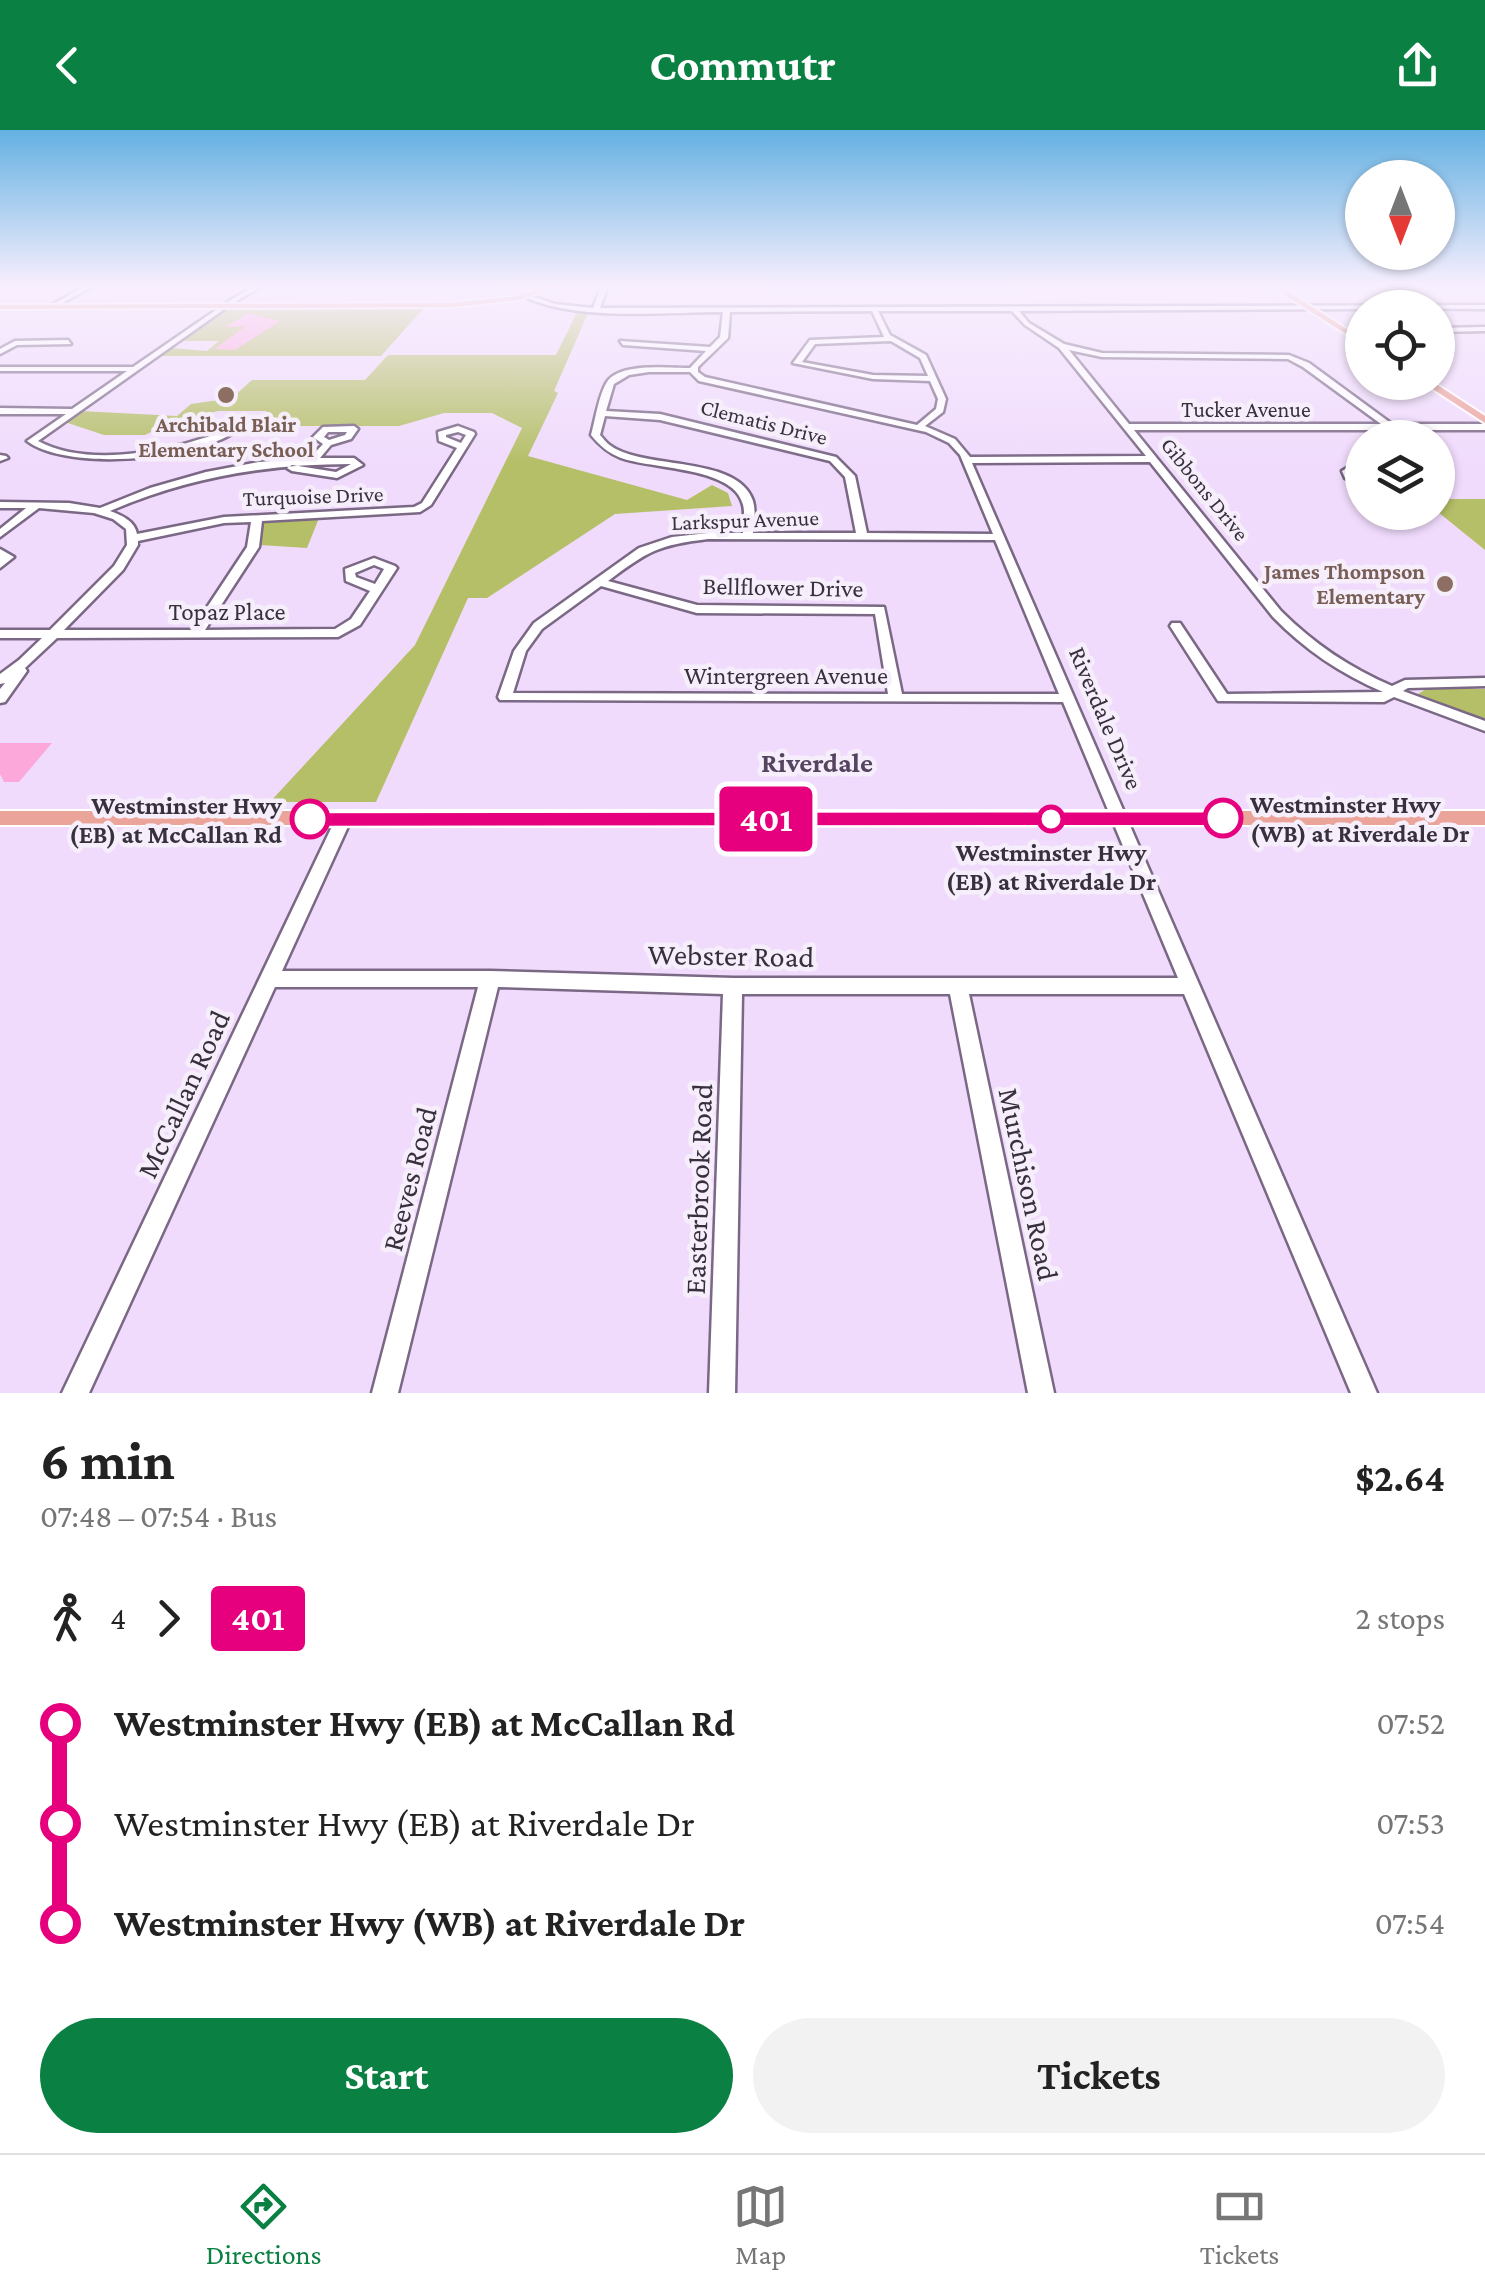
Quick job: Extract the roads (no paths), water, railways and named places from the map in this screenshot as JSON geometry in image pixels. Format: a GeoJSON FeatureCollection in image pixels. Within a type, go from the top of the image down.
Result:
{"type":"FeatureCollection","features":[{"type":"Feature","properties":{"kind":"main road"},"geometry":{"type":"LineString","coordinates":[[1451,400],[1485,424]]}},
{"type":"Feature","properties":{"kind":"main road"},"geometry":{"type":"LineString","coordinates":[[0,818],[1485,818]]}},
{"type":"Feature","properties":{"kind":"street"},"geometry":{"type":"LineString","coordinates":[[170,344],[32,441],[58,453],[89,458],[141,455],[183,445]]}},
{"type":"Feature","properties":{"kind":"street"},"geometry":{"type":"LineString","coordinates":[[638,344],[713,349]]}},
{"type":"Feature","properties":{"kind":"street"},"geometry":{"type":"LineString","coordinates":[[718,344],[695,364],[694,370],[620,375],[610,384],[596,435],[606,446],[737,486],[748,502],[748,536]]}},
{"type":"Feature","properties":{"kind":"street"},"geometry":{"type":"LineString","coordinates":[[812,344],[797,363],[872,378],[933,379]]}},
{"type":"Feature","properties":{"kind":"street"},"geometry":{"type":"LineString","coordinates":[[900,344],[923,357],[942,406],[920,427]]}},
{"type":"Feature","properties":{"kind":"street","name":"Gibbons Drive"},"geometry":{"type":"LineString","coordinates":[[1059,344],[1287,626],[1331,661],[1394,692],[1485,726]]}},
{"type":"Feature","properties":{"kind":"street"},"geometry":{"type":"LineString","coordinates":[[1062,346],[1102,355]]}},
{"type":"Feature","properties":{"kind":"street"},"geometry":{"type":"LineString","coordinates":[[1077,366],[1086,358],[1102,355],[1289,357],[1306,365],[1374,420]]}},
{"type":"Feature","properties":{"kind":"street"},"geometry":{"type":"LineString","coordinates":[[0,369],[132,370]]}},
{"type":"Feature","properties":{"kind":"street","name":"Riverdale Drive"},"geometry":{"type":"LineString","coordinates":[[694,370],[714,384],[920,427],[952,441],[966,460],[1364,1393]]}},
{"type":"Feature","properties":{"kind":"street"},"geometry":{"type":"LineString","coordinates":[[0,411],[71,411]]}},
{"type":"Feature","properties":{"kind":"street","name":"Clematis Drive"},"geometry":{"type":"LineString","coordinates":[[601,413],[660,417],[833,459],[850,476],[862,536]]}},
{"type":"Feature","properties":{"kind":"street"},"geometry":{"type":"LineString","coordinates":[[1455,426],[1485,424]]}},
{"type":"Feature","properties":{"kind":"street","name":"Tucker Avenue"},"geometry":{"type":"LineString","coordinates":[[1127,427],[1345,427]]}},
{"type":"Feature","properties":{"kind":"street"},"geometry":{"type":"LineString","coordinates":[[313,461],[328,442]]}},
{"type":"Feature","properties":{"kind":"street","name":"Turquoise Drive"},"geometry":{"type":"LineString","coordinates":[[134,538],[191,525],[257,517],[416,510],[426,505],[460,446]]}},
{"type":"Feature","properties":{"kind":"street"},"geometry":{"type":"LineString","coordinates":[[966,460],[1152,459]]}},
{"type":"Feature","properties":{"kind":"street"},"geometry":{"type":"LineString","coordinates":[[0,505],[104,510],[180,482],[269,464],[313,461],[358,465],[334,475],[269,464]]}},
{"type":"Feature","properties":{"kind":"street"},"geometry":{"type":"LineString","coordinates":[[0,534],[36,505]]}},
{"type":"Feature","properties":{"kind":"street"},"geometry":{"type":"LineString","coordinates":[[0,680],[24,664],[125,562],[134,538],[128,525],[104,510]]}},
{"type":"Feature","properties":{"kind":"street"},"geometry":{"type":"LineString","coordinates":[[196,633],[252,547],[257,517]]}},
{"type":"Feature","properties":{"kind":"street","name":"Larkspur Avenue"},"geometry":{"type":"LineString","coordinates":[[505,696],[516,661],[531,634],[632,556],[662,543],[696,537],[748,536],[998,537]]}},
{"type":"Feature","properties":{"kind":"street"},"geometry":{"type":"LineString","coordinates":[[0,552],[8,558],[0,565]]}},
{"type":"Feature","properties":{"kind":"street","name":"Bellflower Drive"},"geometry":{"type":"LineString","coordinates":[[600,582],[697,609],[880,610],[896,698]]}},
{"type":"Feature","properties":{"kind":"street","name":"Topaz Place"},"geometry":{"type":"LineString","coordinates":[[0,634],[338,632],[356,622],[376,588]]}},
{"type":"Feature","properties":{"kind":"street"},"geometry":{"type":"LineString","coordinates":[[1176,626],[1222,698],[1384,698],[1405,684],[1485,682]]}},
{"type":"Feature","properties":{"kind":"street"},"geometry":{"type":"LineString","coordinates":[[0,699],[24,664]]}},
{"type":"Feature","properties":{"kind":"street","name":"Wintergreen Avenue"},"geometry":{"type":"LineString","coordinates":[[505,696],[1066,698]]}},
{"type":"Feature","properties":{"kind":"street","name":"McCallan Road"},"geometry":{"type":"LineString","coordinates":[[75,1393],[343,820]]}},
{"type":"Feature","properties":{"kind":"street","name":"Reeves Road"},"geometry":{"type":"LineString","coordinates":[[385,1393],[490,979]]}},
{"type":"Feature","properties":{"kind":"street","name":"Webster Road"},"geometry":{"type":"LineString","coordinates":[[271,980],[1190,986]]}},
{"type":"Feature","properties":{"kind":"street","name":"Easterbrook Road"},"geometry":{"type":"LineString","coordinates":[[722,1393],[733,986]]}},
{"type":"Feature","properties":{"kind":"street","name":"Murchison Road"},"geometry":{"type":"LineString","coordinates":[[958,986],[1041,1393]]}},
{"type":"Feature","properties":{"kind":"place","name":"Archibald Blair Elementary School"},"geometry":{"type":"Point","coordinates":[226,395]}},
{"type":"Feature","properties":{"kind":"place","name":"James Thompson Elementary"},"geometry":{"type":"Point","coordinates":[1445,584]}},
{"type":"Feature","properties":{"kind":"place","name":"Westminster Hwy (WB) at Riverdale Dr"},"geometry":{"type":"Point","coordinates":[1223,818]}},
{"type":"Feature","properties":{"kind":"place","name":"Westminster Hwy (EB) at McCallan Rd"},"geometry":{"type":"Point","coordinates":[310,819]}},
{"type":"Feature","properties":{"kind":"place","name":"Westminster Hwy (EB) at Riverdale Dr"},"geometry":{"type":"Point","coordinates":[1051,819]}},
{"type":"Feature","properties":{"kind":"district","name":"Riverdale"},"geometry":{"type":"Point","coordinates":[817,762]}}]}
